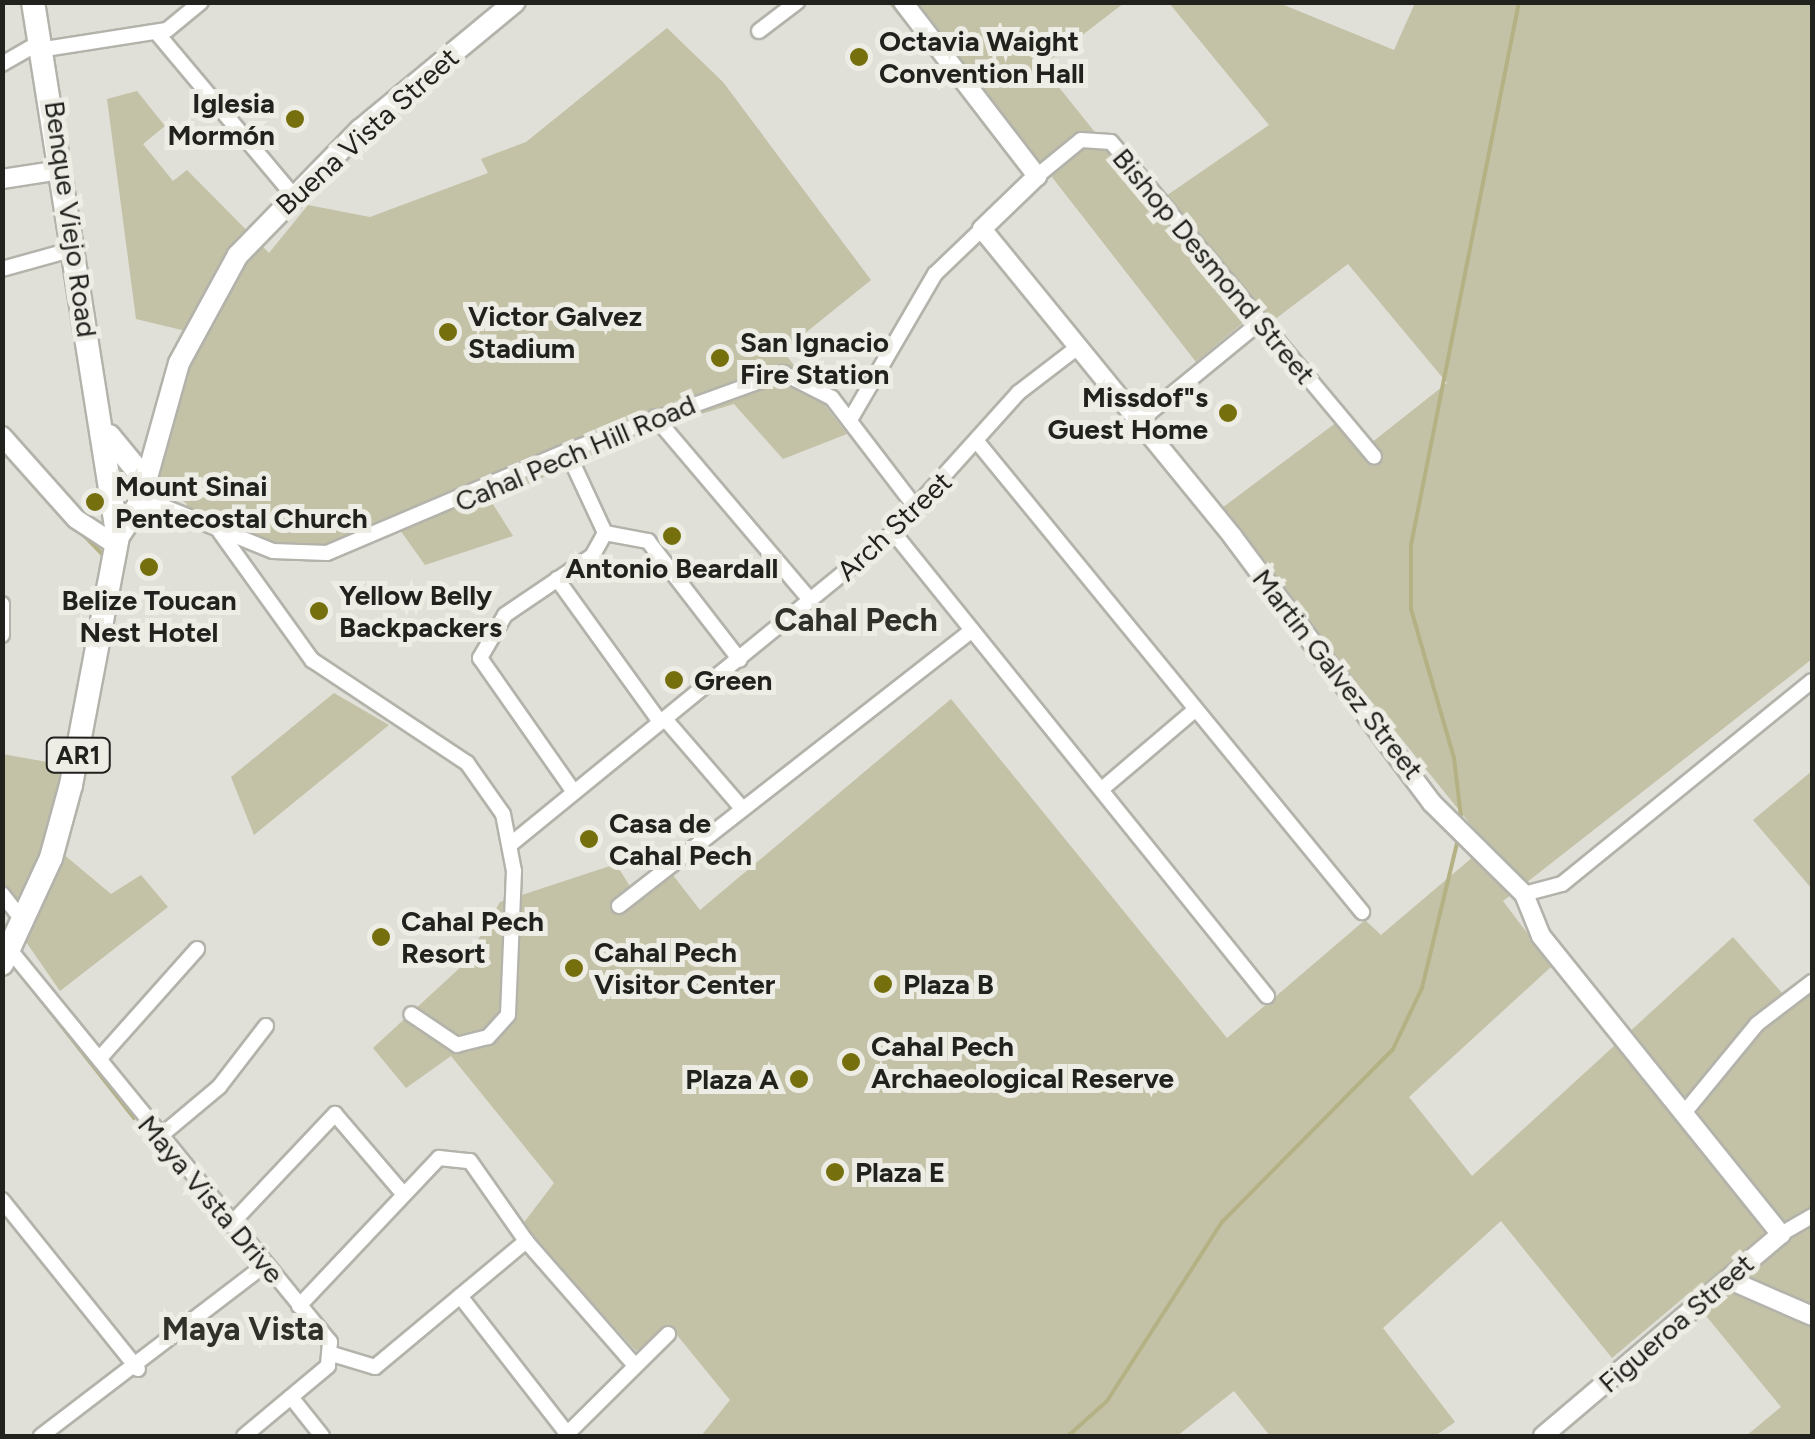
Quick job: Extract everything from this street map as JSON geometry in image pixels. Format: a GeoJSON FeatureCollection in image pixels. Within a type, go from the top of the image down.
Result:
{"type":"FeatureCollection","features":[{"type":"Feature","properties":{"kind":"highway"},"geometry":{"type":"LineString","coordinates":[[19,2],[42,41]]}},
{"type":"Feature","properties":{"kind":"highway","name":"Benque Viejo Road"},"geometry":{"type":"LineString","coordinates":[[33,2],[42,41],[70,250],[109,436],[134,482]]}},
{"type":"Feature","properties":{"kind":"highway","name":"AR1"},"geometry":{"type":"LineString","coordinates":[[6,957],[26,924],[72,784],[117,540],[134,482]]}},
{"type":"Feature","properties":{"kind":"main road","name":"Buena Vista Street"},"geometry":{"type":"LineString","coordinates":[[134,482],[217,286],[292,194],[515,2]]}},
{"type":"Feature","properties":{"kind":"street"},"geometry":{"type":"LineString","coordinates":[[2,64],[42,41],[157,33],[201,2]]}},
{"type":"Feature","properties":{"kind":"street"},"geometry":{"type":"LineString","coordinates":[[759,31],[797,2]]}},
{"type":"Feature","properties":{"kind":"street"},"geometry":{"type":"LineString","coordinates":[[850,420],[935,274],[1037,176],[903,2]]}},
{"type":"Feature","properties":{"kind":"street"},"geometry":{"type":"LineString","coordinates":[[157,33],[292,194]]}},
{"type":"Feature","properties":{"kind":"street","name":"Bishop Desmond Street"},"geometry":{"type":"LineString","coordinates":[[1037,176],[1081,140],[1111,142],[1374,458]]}},
{"type":"Feature","properties":{"kind":"street"},"geometry":{"type":"LineString","coordinates":[[2,179],[61,170]]}},
{"type":"Feature","properties":{"kind":"street","name":"Martin Galvez Street"},"geometry":{"type":"LineString","coordinates":[[982,229],[1420,776],[1431,802],[1524,894],[1541,936],[1782,1234]]}},
{"type":"Feature","properties":{"kind":"street"},"geometry":{"type":"LineString","coordinates":[[2,269],[70,250]]}},
{"type":"Feature","properties":{"kind":"street"},"geometry":{"type":"LineString","coordinates":[[1138,422],[1260,322]]}},
{"type":"Feature","properties":{"kind":"street","name":"Arch Street"},"geometry":{"type":"LineString","coordinates":[[511,844],[893,532],[979,444],[1018,393],[1078,348]]}},
{"type":"Feature","properties":{"kind":"street","name":"Cahal Pech Hill Road"},"geometry":{"type":"LineString","coordinates":[[134,482],[219,531],[291,556],[327,553],[567,451],[784,373],[817,384],[850,420],[916,509]]}},
{"type":"Feature","properties":{"kind":"street"},"geometry":{"type":"LineString","coordinates":[[655,417],[811,600]]}},
{"type":"Feature","properties":{"kind":"street"},"geometry":{"type":"LineString","coordinates":[[2,436],[76,519],[117,540]]}},
{"type":"Feature","properties":{"kind":"street"},"geometry":{"type":"LineString","coordinates":[[979,444],[1362,912]]}},
{"type":"Feature","properties":{"kind":"street"},"geometry":{"type":"LineString","coordinates":[[567,451],[605,533]]}},
{"type":"Feature","properties":{"kind":"street"},"geometry":{"type":"LineString","coordinates":[[219,531],[312,660],[466,763],[497,802],[511,844],[516,978],[508,1016],[488,1037],[457,1045],[410,1014]]}},
{"type":"Feature","properties":{"kind":"street"},"geometry":{"type":"LineString","coordinates":[[893,532],[1267,996]]}},
{"type":"Feature","properties":{"kind":"street"},"geometry":{"type":"LineString","coordinates":[[574,792],[480,658],[506,615],[592,556],[605,533]]}},
{"type":"Feature","properties":{"kind":"street"},"geometry":{"type":"LineString","coordinates":[[605,533],[648,541],[740,660]]}},
{"type":"Feature","properties":{"kind":"street"},"geometry":{"type":"LineString","coordinates":[[557,579],[663,721],[740,806]]}},
{"type":"Feature","properties":{"kind":"street"},"geometry":{"type":"LineString","coordinates":[[2,604],[2,634]]}},
{"type":"Feature","properties":{"kind":"street"},"geometry":{"type":"LineString","coordinates":[[619,906],[740,806],[972,630]]}},
{"type":"Feature","properties":{"kind":"street"},"geometry":{"type":"LineString","coordinates":[[1524,894],[1562,884],[1812,681]]}},
{"type":"Feature","properties":{"kind":"street"},"geometry":{"type":"LineString","coordinates":[[1102,789],[1196,709]]}},
{"type":"Feature","properties":{"kind":"street"},"geometry":{"type":"LineString","coordinates":[[2,894],[26,924]]}},
{"type":"Feature","properties":{"kind":"street"},"geometry":{"type":"LineString","coordinates":[[100,1058],[198,949]]}},
{"type":"Feature","properties":{"kind":"street","name":"Maya Vista Drive"},"geometry":{"type":"LineString","coordinates":[[6,957],[100,1058],[158,1138],[300,1306],[332,1354]]}},
{"type":"Feature","properties":{"kind":"street"},"geometry":{"type":"LineString","coordinates":[[1684,1113],[1757,1024],[1812,982]]}},
{"type":"Feature","properties":{"kind":"street"},"geometry":{"type":"LineString","coordinates":[[158,1138],[218,1086],[266,1026]]}},
{"type":"Feature","properties":{"kind":"street"},"geometry":{"type":"LineString","coordinates":[[230,1225],[322,1120],[342,1116],[400,1190]]}},
{"type":"Feature","properties":{"kind":"street"},"geometry":{"type":"LineString","coordinates":[[300,1306],[400,1190],[439,1158],[462,1156],[526,1241],[632,1362]]}},
{"type":"Feature","properties":{"kind":"street"},"geometry":{"type":"LineString","coordinates":[[2,1200],[138,1369]]}},
{"type":"Feature","properties":{"kind":"street","name":"Figueroa Street"},"geometry":{"type":"LineString","coordinates":[[1543,1436],[1732,1281],[1782,1234],[1812,1216]]}},
{"type":"Feature","properties":{"kind":"street"},"geometry":{"type":"LineString","coordinates":[[244,1436],[291,1397],[332,1354],[375,1367],[526,1241]]}},
{"type":"Feature","properties":{"kind":"street"},"geometry":{"type":"LineString","coordinates":[[41,1436],[63,1431],[265,1265]]}},
{"type":"Feature","properties":{"kind":"street"},"geometry":{"type":"LineString","coordinates":[[1732,1281],[1812,1316]]}},
{"type":"Feature","properties":{"kind":"street"},"geometry":{"type":"LineString","coordinates":[[460,1296],[567,1436],[632,1362],[668,1334]]}},
{"type":"Feature","properties":{"kind":"street"},"geometry":{"type":"LineString","coordinates":[[291,1397],[322,1436]]}},
{"type":"Feature","properties":{"kind":"green space"},"geometry":{"type":"Polygon","coordinates":[[[888,3],[1124,3],[1042,66],[1153,205],[1269,125],[1169,3],[1279,3],[1394,50],[1415,3],[1812,3],[1812,659],[1503,901],[1552,966],[1409,1097],[1472,1176],[1733,937],[1782,993],[1812,971],[1812,1436],[1746,1436],[1781,1407],[1688,1294],[1612,1358],[1501,1221],[1383,1328],[1455,1422],[1435,1436],[1270,1436],[1234,1391],[1177,1436],[701,1436],[730,1400],[672,1329],[636,1351],[522,1225],[554,1183],[451,1056],[406,1088],[373,1048],[464,964],[500,902],[616,864],[636,896],[669,870],[700,910],[951,699],[1227,1038],[1365,920],[1381,935],[1487,845],[1218,511],[1337,422],[1361,451],[1447,383],[1348,264],[1270,323],[1257,311],[1196,362],[1034,154],[1023,163],[888,3]]]}},
{"type":"Feature","properties":{"kind":"green space"},"geometry":{"type":"Polygon","coordinates":[[[667,28],[723,82],[871,280],[783,351],[847,434],[783,459],[734,404],[648,430],[491,501],[513,536],[425,565],[400,530],[310,560],[250,550],[182,519],[187,504],[157,481],[165,435],[149,432],[186,331],[136,319],[107,99],[137,91],[165,126],[143,144],[173,181],[187,170],[269,253],[308,205],[370,217],[488,173],[481,159],[526,142],[667,28]]]}},
{"type":"Feature","properties":{"kind":"green space"},"geometry":{"type":"Polygon","coordinates":[[[334,693],[389,725],[254,835],[231,777],[334,693]]]}},
{"type":"Feature","properties":{"kind":"green space"},"geometry":{"type":"Polygon","coordinates":[[[2,754],[70,766],[26,910],[3,882],[2,754]]]}},
{"type":"Feature","properties":{"kind":"green space"},"geometry":{"type":"Polygon","coordinates":[[[1812,771],[1812,889],[1753,820],[1812,771]]]}},
{"type":"Feature","properties":{"kind":"green space"},"geometry":{"type":"Polygon","coordinates":[[[62,853],[111,894],[141,875],[168,907],[60,991],[24,939],[62,853]]]}},
{"type":"Feature","properties":{"kind":"waterway"},"geometry":{"type":"LineString","coordinates":[[1462,825],[1454,758],[1411,609],[1411,545],[1519,2]]}},
{"type":"Feature","properties":{"kind":"waterway"},"geometry":{"type":"LineString","coordinates":[[2,451],[102,554]]}},
{"type":"Feature","properties":{"kind":"waterway"},"geometry":{"type":"LineString","coordinates":[[68,837],[79,799]]}},
{"type":"Feature","properties":{"kind":"waterway"},"geometry":{"type":"LineString","coordinates":[[1068,1436],[1107,1401],[1222,1222],[1393,1049],[1422,988],[1458,839]]}},
{"type":"Feature","properties":{"kind":"waterway"},"geometry":{"type":"LineString","coordinates":[[38,996],[134,1118]]}},
{"type":"Feature","properties":{"kind":"place","name":"Octavia Waight Convention Hall"},"geometry":{"type":"Point","coordinates":[859,57]}},
{"type":"Feature","properties":{"kind":"place","name":"Iglesia Mormón"},"geometry":{"type":"Point","coordinates":[295,119]}},
{"type":"Feature","properties":{"kind":"place","name":"Victor Galvez Stadium"},"geometry":{"type":"Point","coordinates":[448,332]}},
{"type":"Feature","properties":{"kind":"place","name":"San Ignacio Fire Station"},"geometry":{"type":"Point","coordinates":[720,358]}},
{"type":"Feature","properties":{"kind":"place","name":"Missdof\"s Guest Home"},"geometry":{"type":"Point","coordinates":[1228,413]}},
{"type":"Feature","properties":{"kind":"place","name":"Mount Sinai Pentecostal Church"},"geometry":{"type":"Point","coordinates":[95,502]}},
{"type":"Feature","properties":{"kind":"place","name":"Antonio Beardall"},"geometry":{"type":"Point","coordinates":[672,536]}},
{"type":"Feature","properties":{"kind":"place","name":"Belize Toucan Nest Hotel"},"geometry":{"type":"Point","coordinates":[149,567]}},
{"type":"Feature","properties":{"kind":"place","name":"Yellow Belly Backpackers"},"geometry":{"type":"Point","coordinates":[319,611]}},
{"type":"Feature","properties":{"kind":"place","name":"Green"},"geometry":{"type":"Point","coordinates":[674,680]}},
{"type":"Feature","properties":{"kind":"place","name":"Casa de Cahal Pech"},"geometry":{"type":"Point","coordinates":[589,839]}},
{"type":"Feature","properties":{"kind":"place","name":"Cahal Pech Resort"},"geometry":{"type":"Point","coordinates":[381,937]}},
{"type":"Feature","properties":{"kind":"place","name":"Cahal Pech Visitor Center"},"geometry":{"type":"Point","coordinates":[574,968]}},
{"type":"Feature","properties":{"kind":"place","name":"Plaza B"},"geometry":{"type":"Point","coordinates":[883,984]}},
{"type":"Feature","properties":{"kind":"place","name":"Cahal Pech Archaeological Reserve"},"geometry":{"type":"Point","coordinates":[851,1062]}},
{"type":"Feature","properties":{"kind":"place","name":"Plaza A"},"geometry":{"type":"Point","coordinates":[799,1079]}},
{"type":"Feature","properties":{"kind":"place","name":"Plaza E"},"geometry":{"type":"Point","coordinates":[835,1172]}},
{"type":"Feature","properties":{"kind":"district","name":"Cahal Pech"},"geometry":{"type":"Point","coordinates":[856,620]}},
{"type":"Feature","properties":{"kind":"district","name":"Maya Vista"},"geometry":{"type":"Point","coordinates":[243,1329]}}]}
